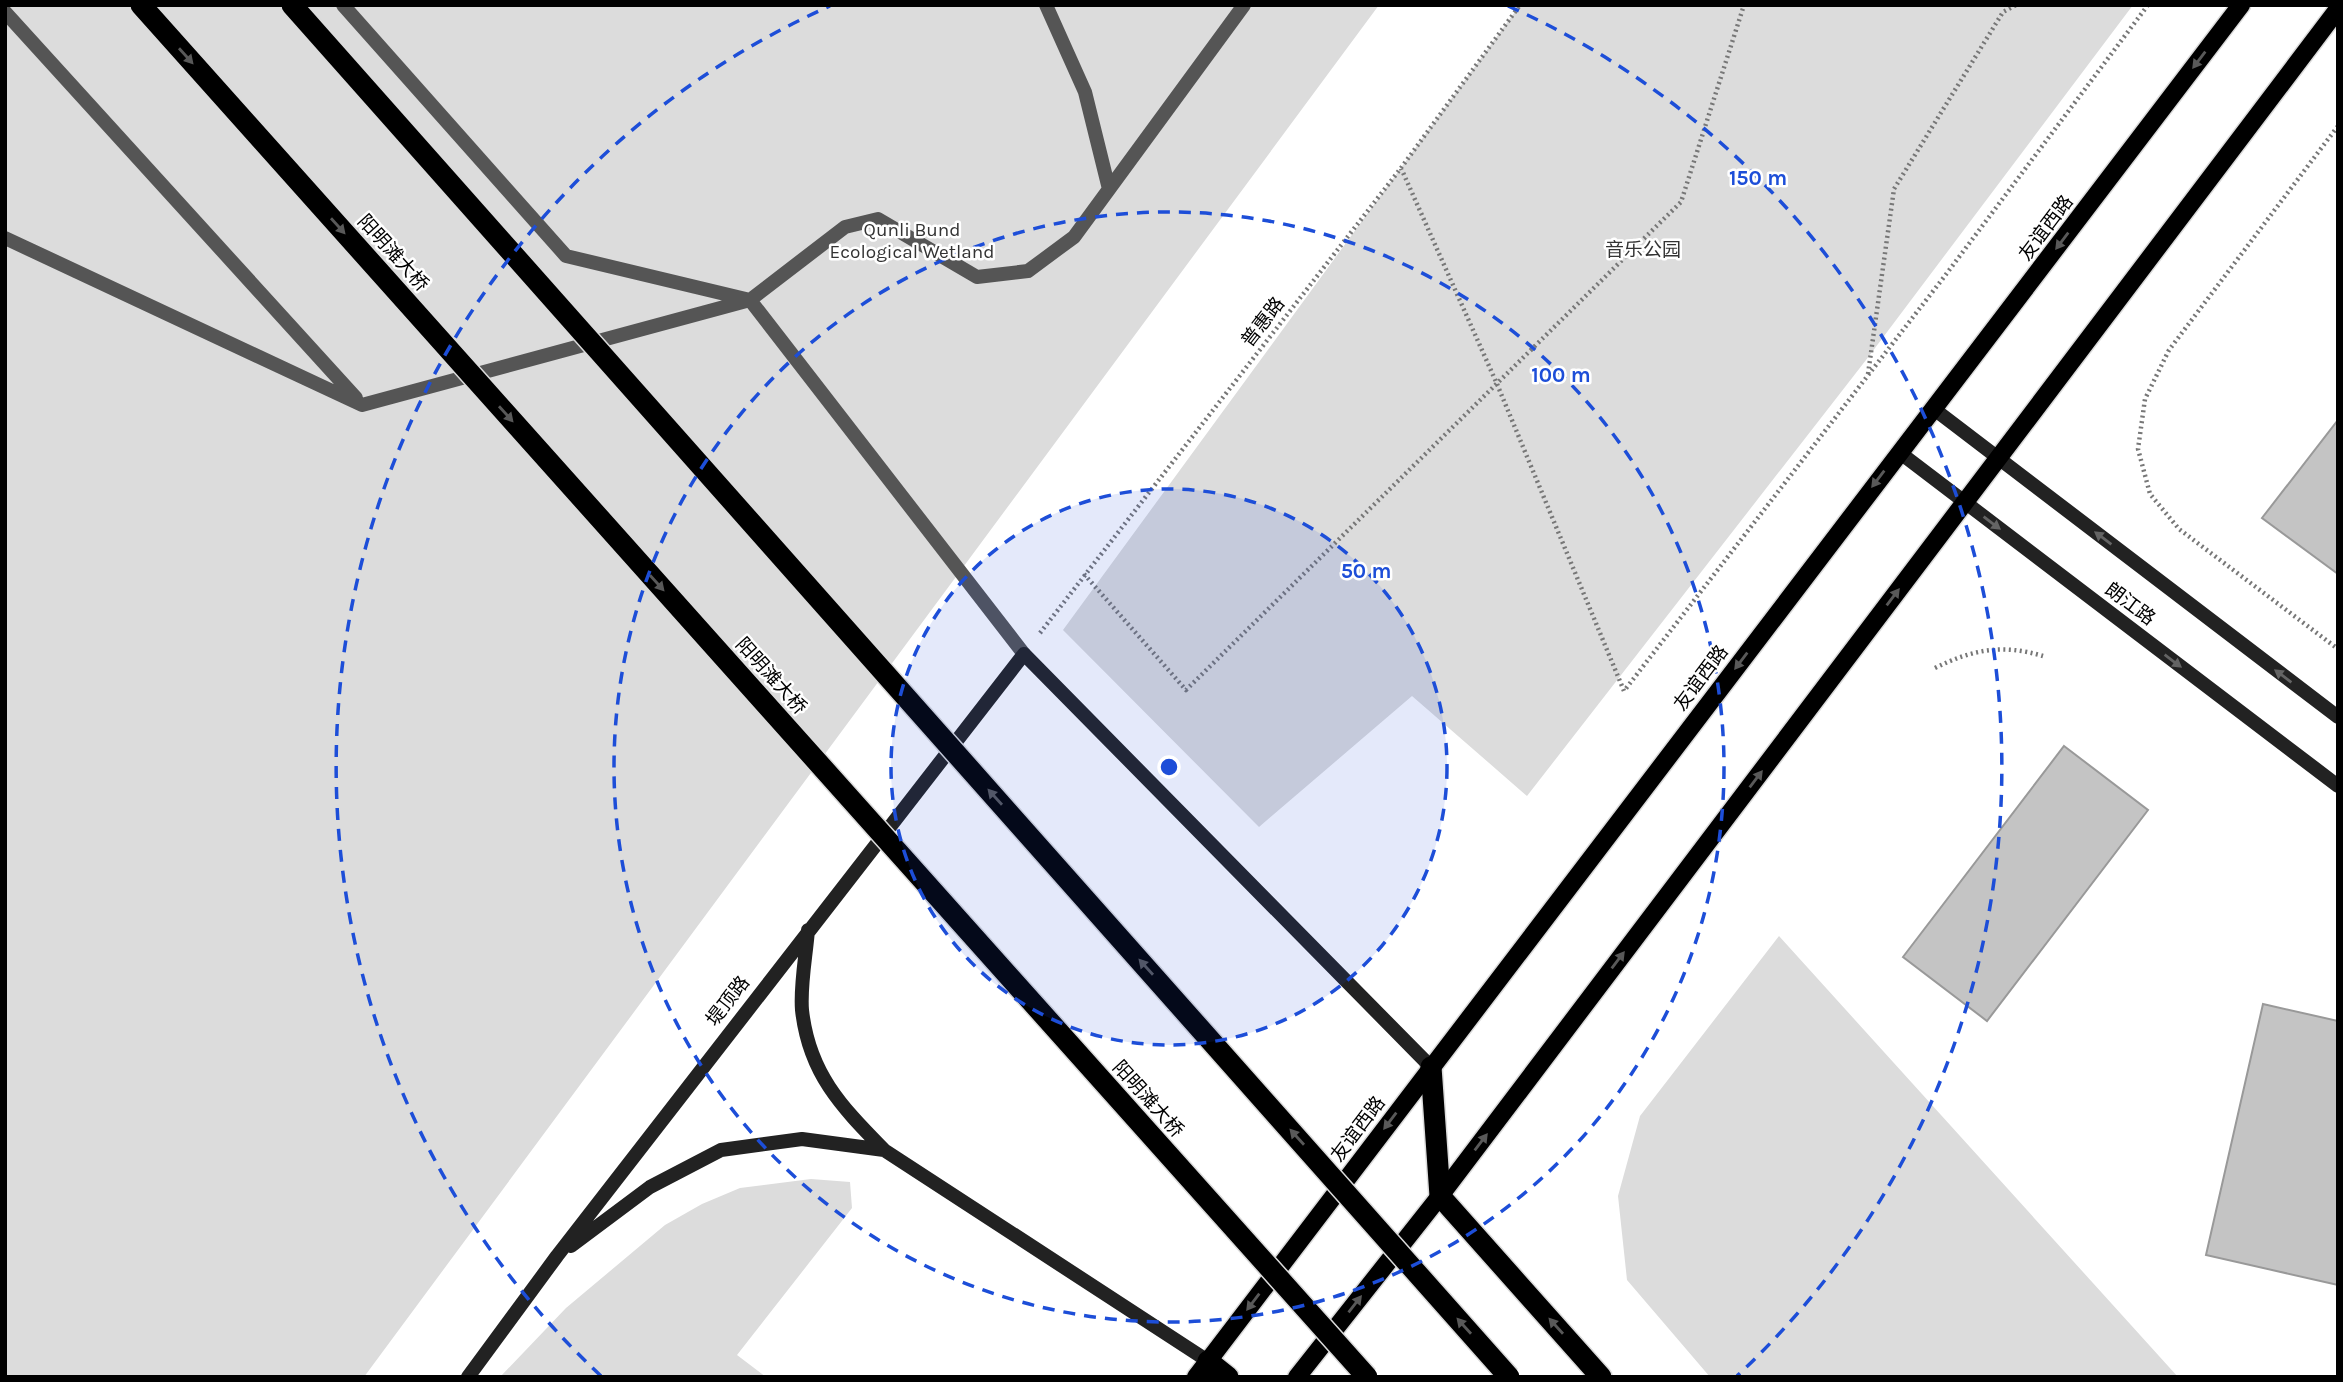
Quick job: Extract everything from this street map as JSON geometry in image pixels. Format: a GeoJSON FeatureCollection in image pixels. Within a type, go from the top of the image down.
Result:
{"type":"FeatureCollection","features":[{"type":"Feature","properties":{"kind":"highway","name":"阳明滩大桥"},"geometry":{"type":"LineString","coordinates":[[141,5],[1367,1377]]}},
{"type":"Feature","properties":{"kind":"highway"},"geometry":{"type":"LineString","coordinates":[[292,5],[1509,1377]]}},
{"type":"Feature","properties":{"kind":"highway"},"geometry":{"type":"LineString","coordinates":[[1432,1067],[1440,1196],[1601,1377]]}},
{"type":"Feature","properties":{"kind":"highway"},"geometry":{"type":"LineString","coordinates":[[1202,1369],[1228,1377]]}},
{"type":"Feature","properties":{"kind":"main road","name":"友谊西路"},"geometry":{"type":"LineString","coordinates":[[1202,1369],[2241,5]]}},
{"type":"Feature","properties":{"kind":"main road"},"geometry":{"type":"LineString","coordinates":[[1297,1377],[1440,1196],[2338,9]]}},
{"type":"Feature","properties":{"kind":"main road","name":"朗江路"},"geometry":{"type":"LineString","coordinates":[[1934,409],[2338,717]]}},
{"type":"Feature","properties":{"kind":"main road","name":"朗江路"},"geometry":{"type":"LineString","coordinates":[[1899,452],[2338,786]]}},
{"type":"Feature","properties":{"kind":"main road"},"geometry":{"type":"LineString","coordinates":[[1024,654],[1432,1067]]}},
{"type":"Feature","properties":{"kind":"main road","name":"堤顶路"},"geometry":{"type":"LineString","coordinates":[[468,1377],[556,1256],[1024,654]]}},
{"type":"Feature","properties":{"kind":"main road"},"geometry":{"type":"LineString","coordinates":[[808,930],[802,1009],[812,1053],[820,1074],[841,1106],[884,1150],[1202,1369]]}},
{"type":"Feature","properties":{"kind":"main road"},"geometry":{"type":"LineString","coordinates":[[556,1256],[650,1187],[722,1150],[803,1139],[884,1150]]}},
{"type":"Feature","properties":{"kind":"lane"},"geometry":{"type":"LineString","coordinates":[[343,5],[566,256],[750,300],[1024,654]]}},
{"type":"Feature","properties":{"kind":"lane"},"geometry":{"type":"LineString","coordinates":[[1045,5],[1085,92],[1109,190]]}},
{"type":"Feature","properties":{"kind":"lane"},"geometry":{"type":"LineString","coordinates":[[5,239],[362,404],[750,300],[845,227],[878,219],[977,277],[1028,271],[1073,237],[1244,5]]}},
{"type":"Feature","properties":{"kind":"lane"},"geometry":{"type":"LineString","coordinates":[[5,12],[362,404]]}},
{"type":"Feature","properties":{"kind":"path","name":"普惠路"},"geometry":{"type":"LineString","coordinates":[[1024,654],[1084,573],[1401,168],[1520,5]]}},
{"type":"Feature","properties":{"kind":"path"},"geometry":{"type":"LineString","coordinates":[[1084,573],[1186,690],[1681,202],[1744,5]]}},
{"type":"Feature","properties":{"kind":"path"},"geometry":{"type":"LineString","coordinates":[[1868,375],[1894,189],[2003,12],[2017,5]]}},
{"type":"Feature","properties":{"kind":"path"},"geometry":{"type":"LineString","coordinates":[[1401,168],[1497,384],[1624,691],[2148,5]]}},
{"type":"Feature","properties":{"kind":"path"},"geometry":{"type":"LineString","coordinates":[[2338,126],[2168,350],[2145,399],[2138,449],[2150,494],[2179,529],[2338,649]]}},
{"type":"Feature","properties":{"kind":"path"},"geometry":{"type":"LineString","coordinates":[[1936,668],[1959,656],[1988,648],[2017,648],[2043,656]]}},
{"type":"Feature","properties":{"kind":"green space","name":"Qunli Bund Ecological Wetland"},"geometry":{"type":"Polygon","coordinates":[[[5,5],[1379,5],[364,1377],[5,1377],[5,5]]]}},
{"type":"Feature","properties":{"kind":"green space","name":"音乐公园"},"geometry":{"type":"Polygon","coordinates":[[[1520,5],[2133,5],[1866,360],[1527,796],[1412,696],[1259,827],[1063,630],[1520,5]]]}},
{"type":"Feature","properties":{"kind":"green space"},"geometry":{"type":"Polygon","coordinates":[[[1779,936],[2178,1377],[1710,1377],[1627,1280],[1618,1196],[1640,1116],[1779,936]]]}},
{"type":"Feature","properties":{"kind":"green space"},"geometry":{"type":"Polygon","coordinates":[[[811,1179],[850,1182],[852,1208],[737,1355],[766,1377],[500,1377],[566,1308],[665,1225],[702,1204],[740,1188],[811,1179]]]}},
{"type":"Feature","properties":{"kind":"building"},"geometry":{"type":"Polygon","coordinates":[[[2338,420],[2338,574],[2262,518],[2338,420]]]}},
{"type":"Feature","properties":{"kind":"building"},"geometry":{"type":"Polygon","coordinates":[[[2064,746],[2148,810],[1987,1021],[1903,957],[2064,746]]]}},
{"type":"Feature","properties":{"kind":"building"},"geometry":{"type":"Polygon","coordinates":[[[2263,1004],[2338,1021],[2338,1285],[2206,1255],[2263,1004]]]}}]}
